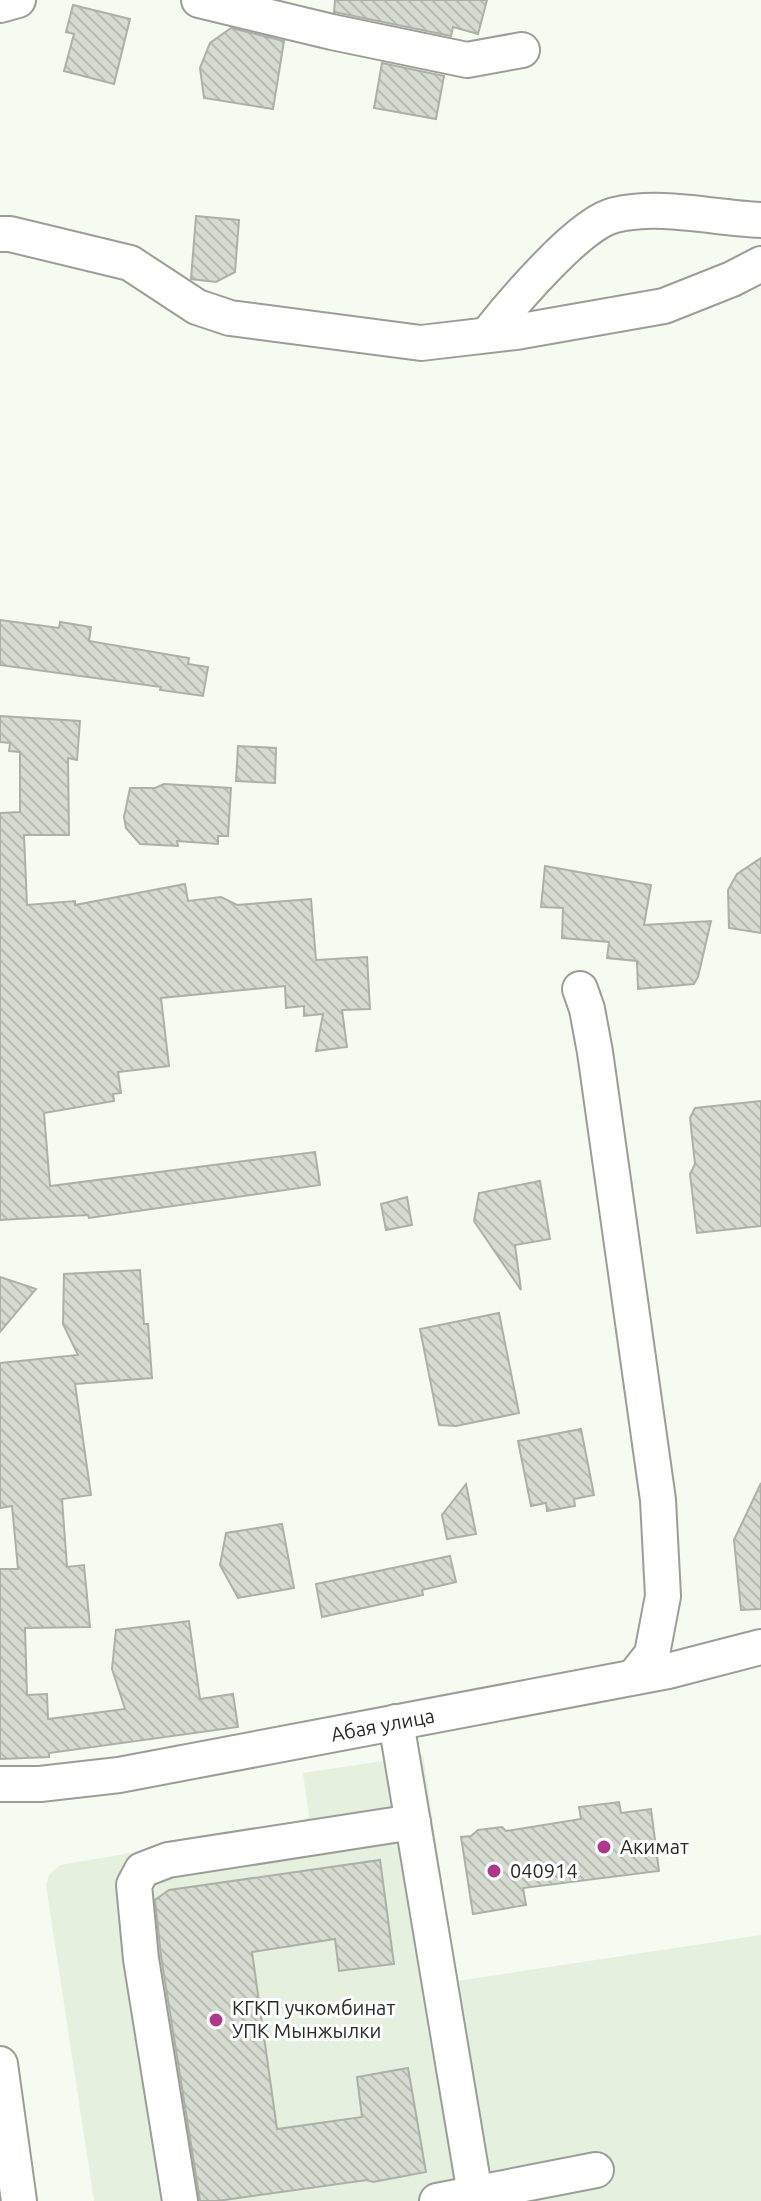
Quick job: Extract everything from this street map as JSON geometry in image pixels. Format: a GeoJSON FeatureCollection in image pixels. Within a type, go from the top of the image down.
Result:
{"type":"FeatureCollection","features":[{"type":"Feature","properties":{"kind":"street"},"geometry":{"type":"LineString","coordinates":[[0,5],[18,0]]}},
{"type":"Feature","properties":{"kind":"street"},"geometry":{"type":"LineString","coordinates":[[199,0],[467,60],[522,50]]}},
{"type":"Feature","properties":{"kind":"street"},"geometry":{"type":"LineString","coordinates":[[487,335],[516,299],[577,238],[612,215],[662,211],[761,220]]}},
{"type":"Feature","properties":{"kind":"street"},"geometry":{"type":"LineString","coordinates":[[0,234],[130,263],[197,307],[230,318],[421,343],[664,306],[761,264]]}},
{"type":"Feature","properties":{"kind":"street"},"geometry":{"type":"LineString","coordinates":[[580,989],[595,1052],[658,1500],[663,1596],[652,1654],[634,1677]]}},
{"type":"Feature","properties":{"kind":"street","name":"Абая улица"},"geometry":{"type":"LineString","coordinates":[[0,1784],[40,1784],[119,1775],[399,1736],[761,1647]]}},
{"type":"Feature","properties":{"kind":"street"},"geometry":{"type":"LineString","coordinates":[[399,1736],[475,2194]]}},
{"type":"Feature","properties":{"kind":"street"},"geometry":{"type":"LineString","coordinates":[[180,2201],[141,1959],[134,1885],[142,1870],[168,1860],[413,1822]]}},
{"type":"Feature","properties":{"kind":"street"},"geometry":{"type":"LineString","coordinates":[[0,2064],[19,2201]]}},
{"type":"Feature","properties":{"kind":"street"},"geometry":{"type":"LineString","coordinates":[[437,2201],[596,2170]]}},
{"type":"Feature","properties":{"kind":"shaded area"},"geometry":{"type":"Polygon","coordinates":[[[423,1755],[457,1981],[761,1935],[761,2201],[94,2201],[46,1885],[49,1875],[60,1865],[301,1824],[309,1816],[303,1773],[423,1755]]]}},
{"type":"Feature","properties":{"kind":"building"},"geometry":{"type":"Polygon","coordinates":[[[335,0],[487,0],[478,34],[453,27],[451,36],[334,12],[335,0]]]}},
{"type":"Feature","properties":{"kind":"building"},"geometry":{"type":"Polygon","coordinates":[[[73,5],[130,19],[114,84],[64,71],[74,34],[66,32],[73,5]]]}},
{"type":"Feature","properties":{"kind":"building"},"geometry":{"type":"Polygon","coordinates":[[[231,28],[284,41],[273,109],[204,98],[200,68],[210,43],[231,28]]]}},
{"type":"Feature","properties":{"kind":"building"},"geometry":{"type":"Polygon","coordinates":[[[382,63],[444,76],[436,119],[374,108],[382,63]]]}},
{"type":"Feature","properties":{"kind":"building"},"geometry":{"type":"Polygon","coordinates":[[[196,216],[239,220],[235,272],[216,282],[191,279],[196,216]]]}},
{"type":"Feature","properties":{"kind":"building"},"geometry":{"type":"Polygon","coordinates":[[[0,620],[59,628],[60,622],[91,627],[89,641],[189,658],[188,664],[208,667],[203,696],[160,690],[161,687],[0,665],[0,620]]]}},
{"type":"Feature","properties":{"kind":"building"},"geometry":{"type":"Polygon","coordinates":[[[0,716],[80,721],[77,760],[68,758],[69,835],[24,835],[27,905],[75,901],[75,905],[185,884],[188,901],[221,897],[237,905],[311,899],[316,960],[367,957],[370,1009],[342,1010],[347,1047],[316,1051],[323,1014],[304,1016],[304,1006],[286,1008],[285,986],[161,998],[169,1066],[118,1072],[121,1093],[113,1094],[114,1101],[44,1113],[50,1186],[315,1152],[320,1185],[89,1218],[88,1215],[0,1220],[0,813],[20,812],[20,752],[9,751],[10,743],[0,742],[0,716]]]}},
{"type":"Feature","properties":{"kind":"building"},"geometry":{"type":"Polygon","coordinates":[[[238,746],[276,748],[275,783],[236,781],[238,746]]]}},
{"type":"Feature","properties":{"kind":"building"},"geometry":{"type":"Polygon","coordinates":[[[164,784],[231,788],[228,836],[218,836],[218,844],[177,841],[178,846],[140,844],[126,828],[124,817],[130,788],[155,788],[164,784]]]}},
{"type":"Feature","properties":{"kind":"building"},"geometry":{"type":"Polygon","coordinates":[[[761,858],[761,933],[729,928],[728,890],[737,874],[761,858]]]}},
{"type":"Feature","properties":{"kind":"building"},"geometry":{"type":"Polygon","coordinates":[[[545,866],[651,885],[644,925],[711,921],[694,984],[638,989],[637,961],[607,958],[609,942],[562,938],[563,908],[541,907],[545,866]]]}},
{"type":"Feature","properties":{"kind":"building"},"geometry":{"type":"Polygon","coordinates":[[[761,1101],[761,1226],[697,1233],[690,1174],[695,1164],[690,1118],[695,1108],[761,1101]]]}},
{"type":"Feature","properties":{"kind":"building"},"geometry":{"type":"Polygon","coordinates":[[[540,1181],[550,1239],[515,1245],[521,1290],[474,1221],[479,1193],[540,1181]]]}},
{"type":"Feature","properties":{"kind":"building"},"geometry":{"type":"Polygon","coordinates":[[[407,1197],[412,1225],[386,1230],[381,1204],[407,1197]]]}},
{"type":"Feature","properties":{"kind":"building"},"geometry":{"type":"Polygon","coordinates":[[[140,1270],[152,1378],[75,1384],[91,1495],[62,1499],[67,1567],[84,1565],[90,1627],[25,1628],[27,1695],[47,1694],[48,1719],[125,1709],[112,1669],[116,1630],[189,1621],[200,1699],[233,1694],[238,1727],[49,1753],[49,1757],[0,1759],[0,1569],[18,1569],[12,1506],[0,1508],[0,1363],[78,1355],[63,1324],[64,1274],[140,1270]]]}},
{"type":"Feature","properties":{"kind":"building"},"geometry":{"type":"Polygon","coordinates":[[[0,1277],[36,1289],[0,1332],[0,1277]]]}},
{"type":"Feature","properties":{"kind":"building"},"geometry":{"type":"Polygon","coordinates":[[[499,1313],[519,1413],[456,1426],[439,1425],[420,1329],[499,1313]]]}},
{"type":"Feature","properties":{"kind":"building"},"geometry":{"type":"Polygon","coordinates":[[[581,1429],[594,1495],[574,1499],[575,1506],[547,1511],[546,1503],[531,1506],[518,1441],[581,1429]]]}},
{"type":"Feature","properties":{"kind":"building"},"geometry":{"type":"Polygon","coordinates":[[[761,1483],[761,1609],[741,1610],[734,1540],[761,1483]]]}},
{"type":"Feature","properties":{"kind":"building"},"geometry":{"type":"Polygon","coordinates":[[[466,1484],[476,1534],[447,1539],[442,1515],[466,1484]]]}},
{"type":"Feature","properties":{"kind":"building"},"geometry":{"type":"Polygon","coordinates":[[[282,1524],[294,1588],[238,1598],[220,1565],[226,1533],[282,1524]]]}},
{"type":"Feature","properties":{"kind":"building"},"geometry":{"type":"Polygon","coordinates":[[[450,1556],[456,1582],[422,1590],[423,1595],[322,1617],[316,1584],[450,1556]]]}},
{"type":"Feature","properties":{"kind":"building"},"geometry":{"type":"Polygon","coordinates":[[[619,1802],[621,1813],[651,1809],[659,1871],[523,1888],[526,1905],[473,1914],[461,1837],[471,1836],[478,1830],[502,1827],[506,1831],[581,1819],[579,1807],[619,1802]]]}},
{"type":"Feature","properties":{"kind":"building","name":"КГКП учкомбинат УПК Мынжылки"},"geometry":{"type":"Polygon","coordinates":[[[380,1860],[394,1964],[339,1971],[335,1939],[252,1952],[277,2129],[362,2117],[357,2077],[408,2068],[426,2172],[373,2182],[367,2180],[200,2201],[155,1900],[169,1890],[380,1860]]]}},
{"type":"Feature","properties":{"kind":"place","name":"Акимат"},"geometry":{"type":"Point","coordinates":[604,1847]}},
{"type":"Feature","properties":{"kind":"place","name":"040914"},"geometry":{"type":"Point","coordinates":[494,1871]}},
{"type":"Feature","properties":{"kind":"place","name":"КГКП учкомбинат УПК Мынжылки"},"geometry":{"type":"Point","coordinates":[216,2020]}}]}
